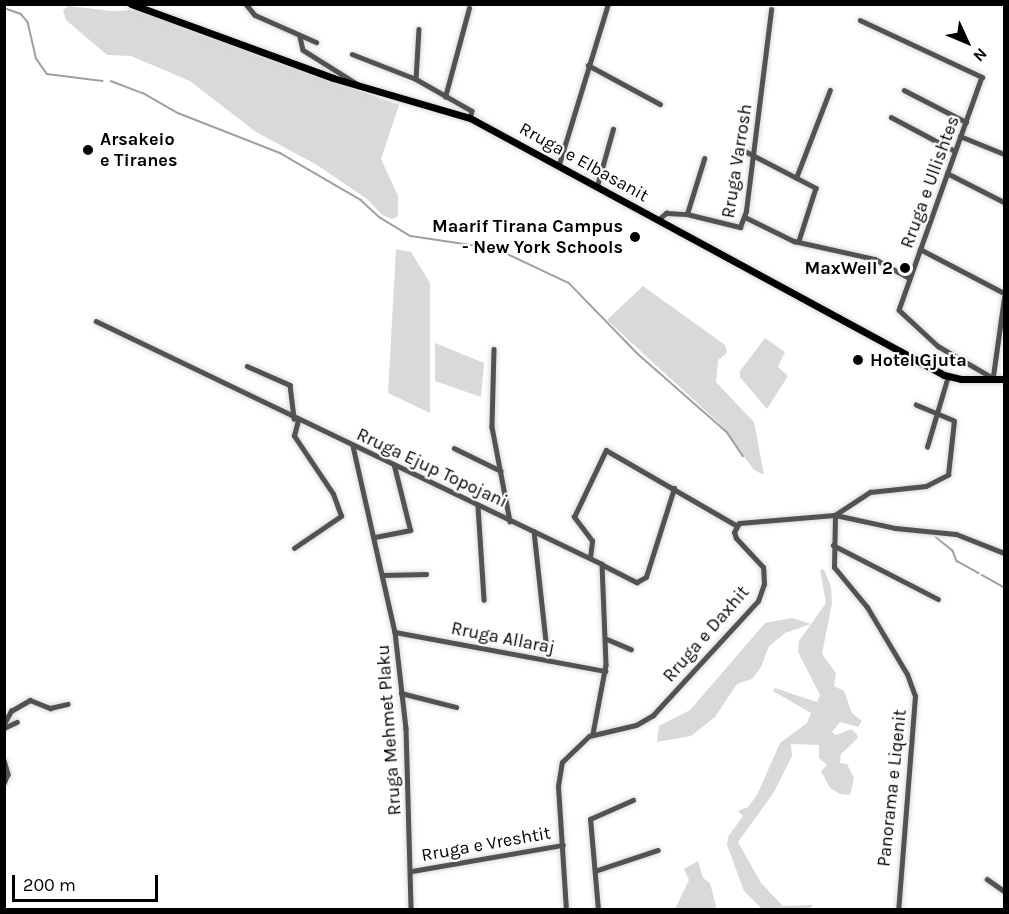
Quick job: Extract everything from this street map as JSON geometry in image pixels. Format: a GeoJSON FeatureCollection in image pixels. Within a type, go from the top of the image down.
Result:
{"type":"FeatureCollection","features":[{"type":"Feature","properties":{"kind":"main road","name":"Rruga e Elbasanit"},"geometry":{"type":"LineString","coordinates":[[131,4],[362,87],[470,118],[948,376],[1005,379]]}},
{"type":"Feature","properties":{"kind":"street"},"geometry":{"type":"LineString","coordinates":[[246,4],[255,15],[300,38],[315,42]]}},
{"type":"Feature","properties":{"kind":"street"},"geometry":{"type":"LineString","coordinates":[[559,164],[608,4]]}},
{"type":"Feature","properties":{"kind":"street"},"geometry":{"type":"LineString","coordinates":[[445,97],[469,8]]}},
{"type":"Feature","properties":{"kind":"street","name":"Rruga Varrosh"},"geometry":{"type":"LineString","coordinates":[[658,220],[666,213],[687,214],[737,230],[745,217],[771,10]]}},
{"type":"Feature","properties":{"kind":"street","name":"Rruga e Ullishtes"},"geometry":{"type":"LineString","coordinates":[[860,20],[982,77],[909,278],[901,315],[938,346],[994,377]]}},
{"type":"Feature","properties":{"kind":"street"},"geometry":{"type":"LineString","coordinates":[[416,79],[420,29]]}},
{"type":"Feature","properties":{"kind":"street"},"geometry":{"type":"LineString","coordinates":[[300,38],[300,46],[305,52],[362,87]]}},
{"type":"Feature","properties":{"kind":"street"},"geometry":{"type":"LineString","coordinates":[[352,54],[416,79],[472,111],[470,118]]}},
{"type":"Feature","properties":{"kind":"street"},"geometry":{"type":"LineString","coordinates":[[588,65],[660,104]]}},
{"type":"Feature","properties":{"kind":"street"},"geometry":{"type":"LineString","coordinates":[[796,178],[830,90]]}},
{"type":"Feature","properties":{"kind":"street"},"geometry":{"type":"LineString","coordinates":[[904,90],[966,122]]}},
{"type":"Feature","properties":{"kind":"street"},"geometry":{"type":"LineString","coordinates":[[891,117],[955,151]]}},
{"type":"Feature","properties":{"kind":"street"},"geometry":{"type":"LineString","coordinates":[[597,186],[613,129]]}},
{"type":"Feature","properties":{"kind":"street"},"geometry":{"type":"LineString","coordinates":[[960,136],[1005,154]]}},
{"type":"Feature","properties":{"kind":"street"},"geometry":{"type":"LineString","coordinates":[[745,151],[816,188],[799,242]]}},
{"type":"Feature","properties":{"kind":"street"},"geometry":{"type":"LineString","coordinates":[[687,214],[704,159]]}},
{"type":"Feature","properties":{"kind":"street"},"geometry":{"type":"LineString","coordinates":[[947,173],[1005,202]]}},
{"type":"Feature","properties":{"kind":"street"},"geometry":{"type":"LineString","coordinates":[[745,217],[799,242],[855,252],[909,278]]}},
{"type":"Feature","properties":{"kind":"street"},"geometry":{"type":"LineString","coordinates":[[920,249],[1005,293]]}},
{"type":"Feature","properties":{"kind":"street"},"geometry":{"type":"LineString","coordinates":[[994,377],[1005,298]]}},
{"type":"Feature","properties":{"kind":"street","name":"Rruga Ejup Topojani"},"geometry":{"type":"LineString","coordinates":[[96,321],[296,420],[642,581],[675,488]]}},
{"type":"Feature","properties":{"kind":"street"},"geometry":{"type":"LineString","coordinates":[[494,349],[492,427],[510,521]]}},
{"type":"Feature","properties":{"kind":"street"},"geometry":{"type":"LineString","coordinates":[[248,366],[290,386],[296,420],[294,436],[333,494],[341,516],[294,548]]}},
{"type":"Feature","properties":{"kind":"street"},"geometry":{"type":"LineString","coordinates":[[927,447],[948,376]]}},
{"type":"Feature","properties":{"kind":"street"},"geometry":{"type":"LineString","coordinates":[[835,515],[870,492],[926,486],[946,478],[950,471],[954,422],[916,405]]}},
{"type":"Feature","properties":{"kind":"street","name":"Rruga Mehmet Plaku"},"geometry":{"type":"LineString","coordinates":[[353,446],[384,575],[395,632],[412,871],[411,909]]}},
{"type":"Feature","properties":{"kind":"street"},"geometry":{"type":"LineString","coordinates":[[454,448],[501,471]]}},
{"type":"Feature","properties":{"kind":"street"},"geometry":{"type":"LineString","coordinates":[[590,558],[592,541],[574,517],[604,451],[675,488],[736,525],[746,521],[835,515],[904,530],[956,534],[1005,553]]}},
{"type":"Feature","properties":{"kind":"street"},"geometry":{"type":"LineString","coordinates":[[375,537],[410,530],[394,466]]}},
{"type":"Feature","properties":{"kind":"street"},"geometry":{"type":"LineString","coordinates":[[478,506],[484,600]]}},
{"type":"Feature","properties":{"kind":"street","name":"Panorama e Liqenit"},"geometry":{"type":"LineString","coordinates":[[835,515],[832,544],[834,567],[867,607],[907,674],[915,696],[897,909]]}},
{"type":"Feature","properties":{"kind":"street","name":"Rruga e Daxhit"},"geometry":{"type":"LineString","coordinates":[[566,909],[560,769],[572,749],[593,734],[636,725],[653,715],[758,601],[764,584],[764,567],[736,538],[736,525]]}},
{"type":"Feature","properties":{"kind":"street"},"geometry":{"type":"LineString","coordinates":[[534,531],[549,660]]}},
{"type":"Feature","properties":{"kind":"street"},"geometry":{"type":"LineString","coordinates":[[832,544],[938,599]]}},
{"type":"Feature","properties":{"kind":"street"},"geometry":{"type":"LineString","coordinates":[[593,734],[605,671],[607,639],[602,564]]}},
{"type":"Feature","properties":{"kind":"street"},"geometry":{"type":"LineString","coordinates":[[384,575],[426,574]]}},
{"type":"Feature","properties":{"kind":"street","name":"Rruga Allaraj"},"geometry":{"type":"LineString","coordinates":[[395,632],[605,671]]}},
{"type":"Feature","properties":{"kind":"street"},"geometry":{"type":"LineString","coordinates":[[607,639],[631,649]]}},
{"type":"Feature","properties":{"kind":"street"},"geometry":{"type":"LineString","coordinates":[[401,693],[456,706]]}},
{"type":"Feature","properties":{"kind":"street"},"geometry":{"type":"LineString","coordinates":[[4,724],[11,711],[30,700],[50,708],[68,704]]}},
{"type":"Feature","properties":{"kind":"street"},"geometry":{"type":"LineString","coordinates":[[4,728],[17,722]]}},
{"type":"Feature","properties":{"kind":"street"},"geometry":{"type":"LineString","coordinates":[[4,760],[8,774],[4,784]]}},
{"type":"Feature","properties":{"kind":"street"},"geometry":{"type":"LineString","coordinates":[[598,909],[590,819],[633,800]]}},
{"type":"Feature","properties":{"kind":"street","name":"Rruga e Vreshtit"},"geometry":{"type":"LineString","coordinates":[[412,871],[564,844]]}},
{"type":"Feature","properties":{"kind":"street"},"geometry":{"type":"LineString","coordinates":[[595,872],[658,850]]}},
{"type":"Feature","properties":{"kind":"street"},"geometry":{"type":"LineString","coordinates":[[987,879],[1005,891]]}},
{"type":"Feature","properties":{"kind":"shaded area"},"geometry":{"type":"Polygon","coordinates":[[[69,6],[112,11],[136,10],[399,105],[381,159],[398,196],[398,216],[392,219],[382,215],[367,199],[317,165],[256,132],[190,81],[131,56],[107,55],[66,20],[63,10],[69,6]]]}},
{"type":"Feature","properties":{"kind":"shaded area"},"geometry":{"type":"Polygon","coordinates":[[[396,249],[411,252],[430,283],[430,413],[388,393],[396,249]]]}},
{"type":"Feature","properties":{"kind":"shaded area"},"geometry":{"type":"Polygon","coordinates":[[[643,286],[725,345],[727,353],[718,360],[716,382],[754,422],[764,475],[754,470],[722,426],[607,320],[643,286]]]}},
{"type":"Feature","properties":{"kind":"shaded area"},"geometry":{"type":"Polygon","coordinates":[[[765,338],[785,352],[778,367],[788,376],[767,409],[740,377],[740,371],[765,338]]]}},
{"type":"Feature","properties":{"kind":"shaded area"},"geometry":{"type":"Polygon","coordinates":[[[435,343],[484,363],[481,397],[435,381],[435,343]]]}},
{"type":"Feature","properties":{"kind":"shaded area"},"geometry":{"type":"Polygon","coordinates":[[[820,569],[824,570],[831,586],[832,603],[822,654],[836,673],[834,686],[844,691],[852,713],[862,721],[858,727],[840,722],[832,732],[836,735],[851,729],[856,733],[858,738],[841,754],[840,763],[847,764],[854,778],[850,795],[840,794],[830,788],[821,771],[827,765],[819,758],[819,745],[791,744],[792,756],[774,792],[738,842],[761,883],[783,906],[813,905],[810,909],[762,909],[744,891],[727,845],[728,837],[743,816],[738,811],[748,807],[757,795],[780,743],[807,723],[811,713],[773,691],[775,688],[817,702],[820,695],[798,652],[799,641],[826,603],[820,569]]]}},
{"type":"Feature","properties":{"kind":"shaded area"},"geometry":{"type":"Polygon","coordinates":[[[792,618],[811,624],[785,633],[769,646],[761,667],[752,679],[737,684],[715,717],[691,736],[657,742],[659,726],[690,710],[765,623],[792,618]]]}},
{"type":"Feature","properties":{"kind":"shaded area"},"geometry":{"type":"Polygon","coordinates":[[[698,861],[703,878],[710,883],[716,906],[714,909],[675,909],[689,880],[684,869],[698,861]]]}},
{"type":"Feature","properties":{"kind":"waterway"},"geometry":{"type":"LineString","coordinates":[[4,8],[21,14],[28,22],[36,58],[47,74],[103,81]]}},
{"type":"Feature","properties":{"kind":"waterway"},"geometry":{"type":"LineString","coordinates":[[111,81],[143,93],[178,113],[280,153],[361,200],[379,217],[411,236],[497,249],[569,283],[637,353],[727,432],[743,456]]}},
{"type":"Feature","properties":{"kind":"waterway"},"geometry":{"type":"LineString","coordinates":[[936,537],[953,551],[957,561],[979,573]]}},
{"type":"Feature","properties":{"kind":"waterway"},"geometry":{"type":"LineString","coordinates":[[982,575],[1004,587]]}},
{"type":"Feature","properties":{"kind":"place","name":"Arsakeio e Tiranes"},"geometry":{"type":"Point","coordinates":[88,150]}},
{"type":"Feature","properties":{"kind":"place","name":"Maarif Tirana Campus - New York Schools"},"geometry":{"type":"Point","coordinates":[635,237]}},
{"type":"Feature","properties":{"kind":"place","name":"MaxWell 2"},"geometry":{"type":"Point","coordinates":[905,268]}},
{"type":"Feature","properties":{"kind":"place","name":"Hotel Gjuta"},"geometry":{"type":"Point","coordinates":[858,360]}}]}
